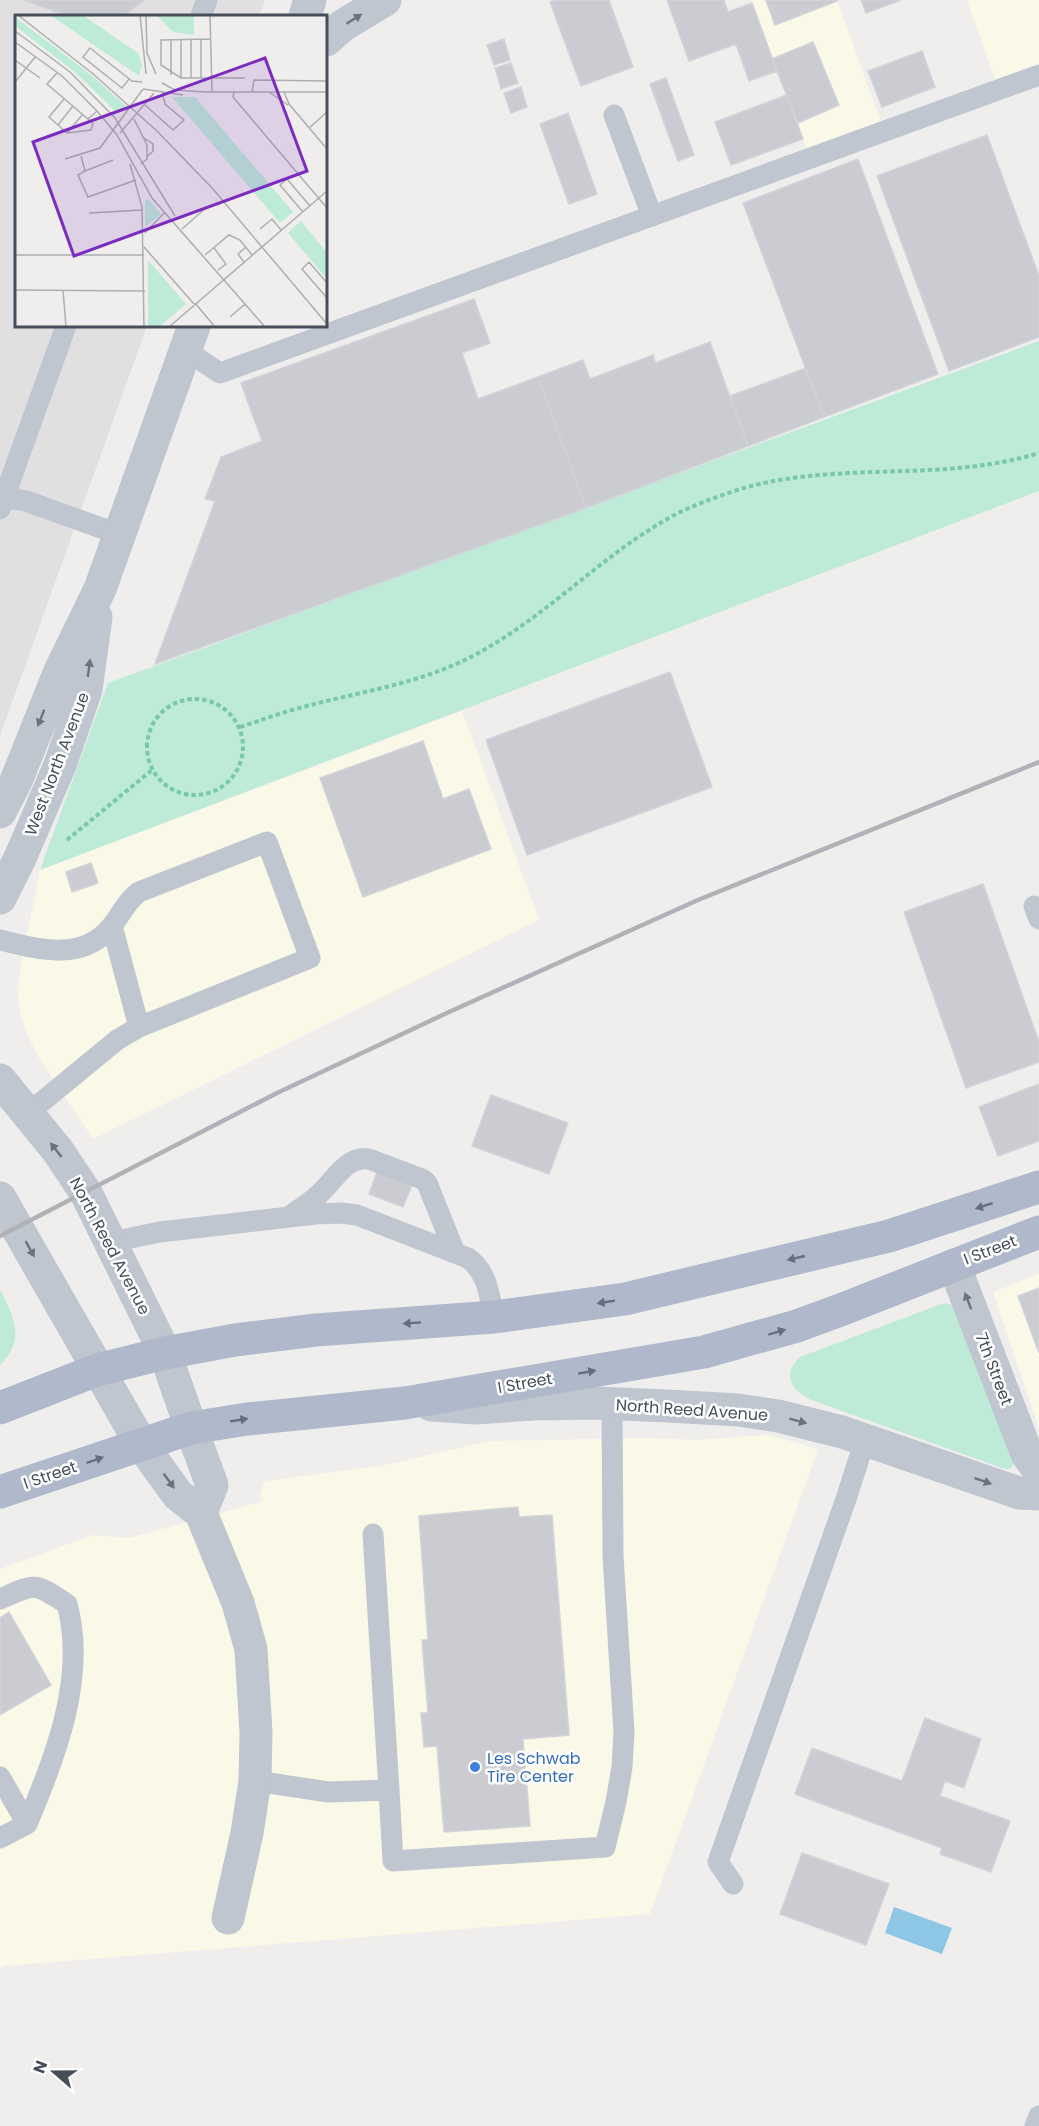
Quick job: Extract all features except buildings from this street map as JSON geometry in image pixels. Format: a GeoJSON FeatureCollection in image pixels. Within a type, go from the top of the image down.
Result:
{"type":"FeatureCollection","features":[{"type":"Feature","properties":{"kind":"main road"},"geometry":{"type":"LineString","coordinates":[[0,1408],[97,1370],[165,1353],[235,1340],[316,1330],[494,1317],[626,1299],[889,1236],[1039,1187]]}},
{"type":"Feature","properties":{"kind":"main road","name":"I Street"},"geometry":{"type":"LineString","coordinates":[[0,1492],[191,1428],[247,1419],[405,1403],[704,1352],[797,1326],[1039,1232]]}},
{"type":"Feature","properties":{"kind":"street"},"geometry":{"type":"LineString","coordinates":[[305,15],[310,0]]}},
{"type":"Feature","properties":{"kind":"street"},"geometry":{"type":"LineString","coordinates":[[327,39],[342,26],[385,0]]}},
{"type":"Feature","properties":{"kind":"street","name":"West North Avenue"},"geometry":{"type":"LineString","coordinates":[[0,812],[16,781],[60,671],[100,589],[189,338]]}},
{"type":"Feature","properties":{"kind":"street","name":"West North Avenue"},"geometry":{"type":"LineString","coordinates":[[0,898],[60,765],[86,690],[100,589]]}},
{"type":"Feature","properties":{"kind":"street","name":"North Reed Avenue"},"geometry":{"type":"LineString","coordinates":[[0,1080],[58,1151],[86,1192],[165,1353],[212,1485],[201,1513]]}},
{"type":"Feature","properties":{"kind":"street"},"geometry":{"type":"LineString","coordinates":[[0,1198],[141,1444],[178,1494],[201,1513],[238,1603],[251,1649],[256,1733],[255,1780],[245,1845],[228,1918]]}},
{"type":"Feature","properties":{"kind":"street","name":"7th Street"},"geometry":{"type":"LineString","coordinates":[[954,1264],[1027,1454],[1039,1471]]}},
{"type":"Feature","properties":{"kind":"street","name":"North Reed Avenue"},"geometry":{"type":"LineString","coordinates":[[405,1403],[476,1408],[533,1404],[612,1404],[738,1410],[778,1416],[865,1440],[1019,1493],[1039,1494]]}},
{"type":"Feature","properties":{"kind":"lane"},"geometry":{"type":"LineString","coordinates":[[201,15],[207,0]]}},
{"type":"Feature","properties":{"kind":"lane"},"geometry":{"type":"LineString","coordinates":[[189,338],[220,373],[1039,75]]}},
{"type":"Feature","properties":{"kind":"lane"},"geometry":{"type":"LineString","coordinates":[[614,115],[652,216]]}},
{"type":"Feature","properties":{"kind":"lane"},"geometry":{"type":"LineString","coordinates":[[66,327],[1,501],[26,501],[118,534]]}},
{"type":"Feature","properties":{"kind":"lane"},"geometry":{"type":"LineString","coordinates":[[0,940],[41,950],[64,951],[81,947],[95,941],[112,926],[139,892],[267,842],[310,958],[139,1027],[117,1040],[27,1114]]}},
{"type":"Feature","properties":{"kind":"lane"},"geometry":{"type":"LineString","coordinates":[[112,926],[139,1027]]}},
{"type":"Feature","properties":{"kind":"lane"},"geometry":{"type":"LineString","coordinates":[[287,1218],[316,1198],[354,1160],[369,1159],[427,1183],[455,1253]]}},
{"type":"Feature","properties":{"kind":"lane"},"geometry":{"type":"LineString","coordinates":[[111,1242],[160,1232],[287,1218],[340,1213],[357,1215],[468,1258],[484,1275],[494,1317]]}},
{"type":"Feature","properties":{"kind":"lane"},"geometry":{"type":"LineString","coordinates":[[373,1534],[393,1861],[605,1847],[622,1767],[624,1732],[613,1556],[612,1404]]}},
{"type":"Feature","properties":{"kind":"lane"},"geometry":{"type":"LineString","coordinates":[[733,1884],[718,1862],[865,1440]]}},
{"type":"Feature","properties":{"kind":"lane"},"geometry":{"type":"LineString","coordinates":[[0,1599],[31,1586],[45,1590],[68,1604],[73,1625],[72,1673],[62,1733],[52,1765],[27,1824],[0,1838]]}},
{"type":"Feature","properties":{"kind":"lane"},"geometry":{"type":"LineString","coordinates":[[0,1777],[27,1824]]}},
{"type":"Feature","properties":{"kind":"lane"},"geometry":{"type":"LineString","coordinates":[[255,1780],[329,1792],[389,1790]]}},
{"type":"Feature","properties":{"kind":"lane"},"geometry":{"type":"LineString","coordinates":[[1035,2126],[1039,2116]]}},
{"type":"Feature","properties":{"kind":"path"},"geometry":{"type":"LineString","coordinates":[[240,727],[298,708],[410,681],[481,652],[518,628],[638,538],[700,503],[777,480],[809,475],[953,469],[1010,462],[1039,453]]}},
{"type":"Feature","properties":{"kind":"path"},"geometry":{"type":"LineString","coordinates":[[191,699],[207,701],[221,707],[240,727],[243,748],[240,763],[232,777],[221,788],[206,794],[183,794],[162,783],[152,770],[147,755],[147,739],[152,724],[162,712],[175,703],[191,699]]}},
{"type":"Feature","properties":{"kind":"path"},"geometry":{"type":"LineString","coordinates":[[61,845],[152,770]]}},
{"type":"Feature","properties":{"kind":"shaded area"},"geometry":{"type":"Polygon","coordinates":[[[0,0],[265,0],[259,15],[15,15],[15,327],[147,327],[0,736],[0,0]]]}},
{"type":"Feature","properties":{"kind":"shaded area"},"geometry":{"type":"Polygon","coordinates":[[[751,0],[837,0],[884,131],[810,159],[751,0]]]}},
{"type":"Feature","properties":{"kind":"shaded area"},"geometry":{"type":"Polygon","coordinates":[[[967,0],[1039,0],[1039,75],[999,90],[967,0]]]}},
{"type":"Feature","properties":{"kind":"shaded area"},"geometry":{"type":"Polygon","coordinates":[[[462,711],[539,920],[93,1139],[39,1058],[20,1012],[18,994],[20,970],[40,870],[462,711]]]}},
{"type":"Feature","properties":{"kind":"shaded area"},"geometry":{"type":"Polygon","coordinates":[[[1039,1274],[1039,1428],[993,1292],[1039,1274]]]}},
{"type":"Feature","properties":{"kind":"shaded area"},"geometry":{"type":"Polygon","coordinates":[[[769,1435],[818,1449],[650,1914],[0,1968],[0,1569],[93,1535],[129,1538],[261,1502],[260,1494],[265,1481],[381,1466],[489,1441],[645,1438],[698,1440],[769,1435]]]}},
{"type":"Feature","properties":{"kind":"green space"},"geometry":{"type":"Polygon","coordinates":[[[1039,341],[1039,491],[40,870],[108,683],[1039,341]]]}},
{"type":"Feature","properties":{"kind":"green space"},"geometry":{"type":"Polygon","coordinates":[[[0,1289],[10,1309],[15,1337],[13,1347],[0,1365],[0,1289]]]}},
{"type":"Feature","properties":{"kind":"green space"},"geometry":{"type":"Polygon","coordinates":[[[944,1303],[952,1305],[1013,1458],[1014,1465],[1008,1470],[814,1401],[800,1393],[792,1383],[791,1371],[800,1357],[944,1303]]]}},
{"type":"Feature","properties":{"kind":"water"},"geometry":{"type":"Polygon","coordinates":[[[894,1907],[952,1928],[942,1954],[885,1933],[894,1907]]]}},
{"type":"Feature","properties":{"kind":"railway"},"geometry":{"type":"LineString","coordinates":[[0,1236],[277,1093],[449,1012],[698,900],[1039,762]]}},
{"type":"Feature","properties":{"kind":"place","name":"Les Schwab Tire Center"},"geometry":{"type":"Point","coordinates":[475,1767]}}]}
